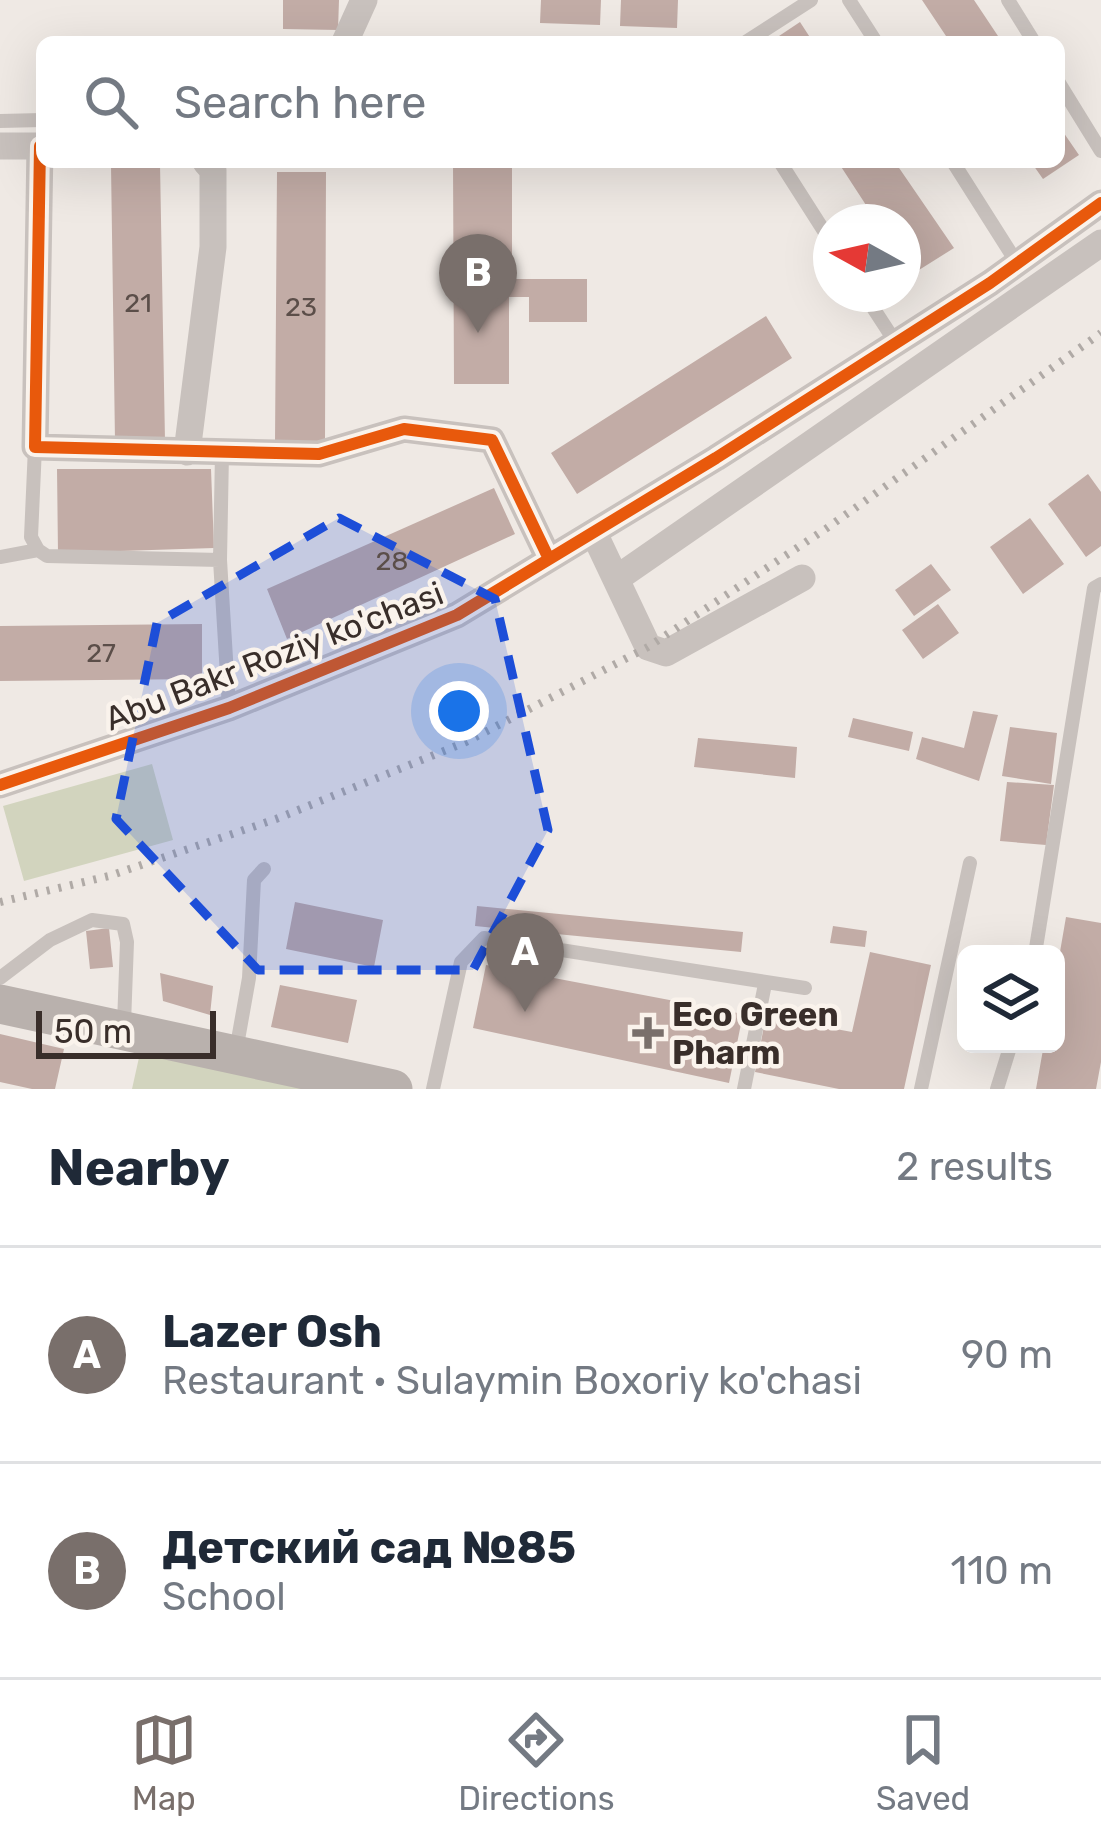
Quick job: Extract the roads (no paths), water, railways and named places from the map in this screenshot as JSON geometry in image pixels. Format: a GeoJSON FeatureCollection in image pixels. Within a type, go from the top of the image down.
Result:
{"type":"FeatureCollection","features":[{"type":"Feature","properties":{"kind":"main road"},"geometry":{"type":"LineString","coordinates":[[0,1004],[393,1089]]}},
{"type":"Feature","properties":{"kind":"street"},"geometry":{"type":"LineString","coordinates":[[348,36],[364,0]]}},
{"type":"Feature","properties":{"kind":"street"},"geometry":{"type":"LineString","coordinates":[[0,146],[36,138]]}},
{"type":"Feature","properties":{"kind":"street"},"geometry":{"type":"LineString","coordinates":[[40,168],[35,447],[319,454],[404,429],[491,440],[549,559]]}},
{"type":"Feature","properties":{"kind":"street"},"geometry":{"type":"LineString","coordinates":[[187,452],[213,247],[211,168]]}},
{"type":"Feature","properties":{"kind":"street","name":"Abu Bakr Roziy ko'chasi"},"geometry":{"type":"LineString","coordinates":[[0,785],[229,708],[457,615],[896,343],[1101,203]]}},
{"type":"Feature","properties":{"kind":"street"},"geometry":{"type":"LineString","coordinates":[[616,579],[1101,243]]}},
{"type":"Feature","properties":{"kind":"street"},"geometry":{"type":"LineString","coordinates":[[594,532],[648,646],[666,653],[802,578]]}},
{"type":"Feature","properties":{"kind":"lane"},"geometry":{"type":"LineString","coordinates":[[755,36],[811,0]]}},
{"type":"Feature","properties":{"kind":"lane"},"geometry":{"type":"LineString","coordinates":[[849,0],[872,36]]}},
{"type":"Feature","properties":{"kind":"lane"},"geometry":{"type":"LineString","coordinates":[[1008,0],[1030,36]]}},
{"type":"Feature","properties":{"kind":"lane"},"geometry":{"type":"LineString","coordinates":[[1065,93],[1101,151]]}},
{"type":"Feature","properties":{"kind":"lane"},"geometry":{"type":"LineString","coordinates":[[0,121],[36,135]]}},
{"type":"Feature","properties":{"kind":"lane"},"geometry":{"type":"LineString","coordinates":[[784,168],[813,214]]}},
{"type":"Feature","properties":{"kind":"lane"},"geometry":{"type":"LineString","coordinates":[[957,168],[1018,263]]}},
{"type":"Feature","properties":{"kind":"lane"},"geometry":{"type":"LineString","coordinates":[[876,312],[896,343]]}},
{"type":"Feature","properties":{"kind":"lane"},"geometry":{"type":"LineString","coordinates":[[35,447],[31,537],[47,556],[220,560]]}},
{"type":"Feature","properties":{"kind":"lane"},"geometry":{"type":"LineString","coordinates":[[222,453],[220,560],[229,708]]}},
{"type":"Feature","properties":{"kind":"lane"},"geometry":{"type":"LineString","coordinates":[[0,556],[38,550]]}},
{"type":"Feature","properties":{"kind":"lane"},"geometry":{"type":"LineString","coordinates":[[1036,945],[1094,588],[1101,584]]}},
{"type":"Feature","properties":{"kind":"lane"},"geometry":{"type":"LineString","coordinates":[[922,1089],[970,863]]}},
{"type":"Feature","properties":{"kind":"lane"},"geometry":{"type":"LineString","coordinates":[[235,1056],[249,978],[254,880],[263,869]]}},
{"type":"Feature","properties":{"kind":"lane"},"geometry":{"type":"LineString","coordinates":[[0,978],[50,940],[92,920],[123,924],[127,942],[124,1033]]}},
{"type":"Feature","properties":{"kind":"lane"},"geometry":{"type":"LineString","coordinates":[[433,1089],[461,962],[484,938],[805,988]]}},
{"type":"Feature","properties":{"kind":"lane"},"geometry":{"type":"LineString","coordinates":[[744,1089],[765,983]]}},
{"type":"Feature","properties":{"kind":"lane"},"geometry":{"type":"LineString","coordinates":[[998,1089],[1008,1053]]}},
{"type":"Feature","properties":{"kind":"railway"},"geometry":{"type":"LineString","coordinates":[[0,902],[109,876],[276,819],[466,742],[648,647],[827,528],[1101,333]]}},
{"type":"Feature","properties":{"kind":"place","name":"Детский сад №85"},"geometry":{"type":"Point","coordinates":[478,333]}},
{"type":"Feature","properties":{"kind":"place","name":"Lazer Osh"},"geometry":{"type":"Point","coordinates":[525,1012]}},
{"type":"Feature","properties":{"kind":"place","name":"Eco Green Pharm"},"geometry":{"type":"Point","coordinates":[648,1033]}}]}
